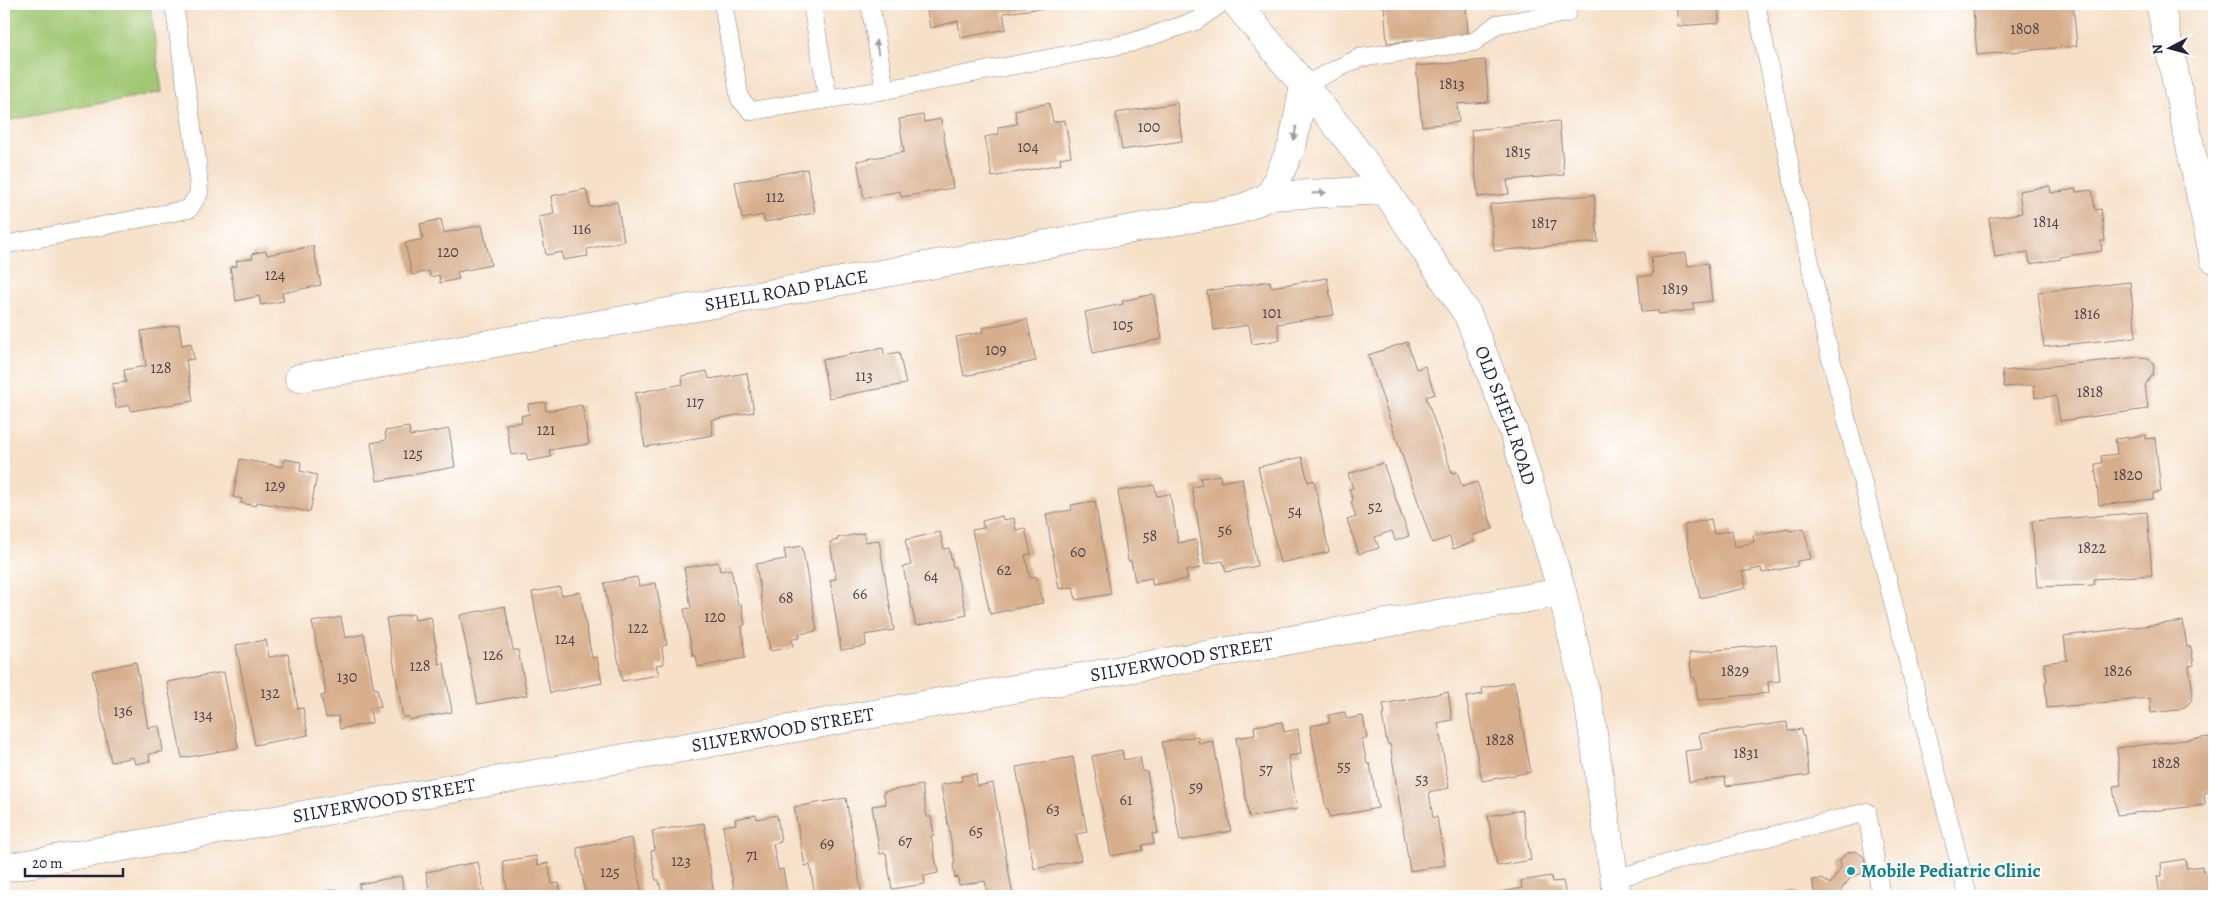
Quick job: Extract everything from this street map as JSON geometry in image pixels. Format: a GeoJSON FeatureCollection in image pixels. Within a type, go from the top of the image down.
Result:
{"type":"FeatureCollection","features":[{"type":"Feature","properties":{"kind":"street","name":"OLD SHELL ROAD"},"geometry":{"type":"LineString","coordinates":[[1237,4],[1304,85],[1385,190],[1468,315],[1514,432],[1562,592],[1590,713],[1616,888]]}},
{"type":"Feature","properties":{"kind":"street"},"geometry":{"type":"LineString","coordinates":[[2160,4],[2214,259]]}},
{"type":"Feature","properties":{"kind":"street"},"geometry":{"type":"LineString","coordinates":[[1270,196],[1293,143],[1304,85]]}},
{"type":"Feature","properties":{"kind":"street","name":"SHELL ROAD PLACE"},"geometry":{"type":"LineString","coordinates":[[299,378],[1238,210],[1270,196],[1385,190]]}},
{"type":"Feature","properties":{"kind":"street","name":"SILVERWOOD STREET"},"geometry":{"type":"LineString","coordinates":[[4,868],[1562,592]]}},
{"type":"Feature","properties":{"kind":"lane"},"geometry":{"type":"LineString","coordinates":[[4,245],[189,209],[198,193],[197,161],[174,4]]}},
{"type":"Feature","properties":{"kind":"lane"},"geometry":{"type":"LineString","coordinates":[[723,4],[740,99],[751,111],[885,90],[1130,43],[1196,21],[1220,4]]}},
{"type":"Feature","properties":{"kind":"lane"},"geometry":{"type":"LineString","coordinates":[[812,4],[828,100]]}},
{"type":"Feature","properties":{"kind":"lane"},"geometry":{"type":"LineString","coordinates":[[870,4],[885,90]]}},
{"type":"Feature","properties":{"kind":"lane"},"geometry":{"type":"LineString","coordinates":[[1756,4],[1826,339],[1968,896]]}},
{"type":"Feature","properties":{"kind":"lane"},"geometry":{"type":"LineString","coordinates":[[1304,85],[1359,58],[1474,42],[1497,24],[1567,13]]}},
{"type":"Feature","properties":{"kind":"lane"},"geometry":{"type":"LineString","coordinates":[[1616,888],[1688,857],[1867,812],[1881,896]]}},
{"type":"Feature","properties":{"kind":"green space"},"geometry":{"type":"Polygon","coordinates":[[[4,4],[150,4],[162,92],[4,121],[4,4]]]}},
{"type":"Feature","properties":{"kind":"building"},"geometry":{"type":"Polygon","coordinates":[[[926,4],[1044,4],[1045,8],[1003,13],[1006,29],[960,38],[958,21],[930,28],[926,4]]]}},
{"type":"Feature","properties":{"kind":"building"},"geometry":{"type":"Polygon","coordinates":[[[1384,4],[1466,4],[1468,36],[1387,43],[1384,4]]]}},
{"type":"Feature","properties":{"kind":"building"},"geometry":{"type":"Polygon","coordinates":[[[1676,4],[1718,4],[1719,23],[1678,26],[1676,4]]]}},
{"type":"Feature","properties":{"kind":"building"},"geometry":{"type":"Polygon","coordinates":[[[1993,4],[2073,4],[2077,46],[1977,55],[1973,9],[1993,7],[1993,4]]]}},
{"type":"Feature","properties":{"kind":"building"},"geometry":{"type":"Polygon","coordinates":[[[1485,60],[1489,102],[1457,104],[1459,122],[1422,126],[1416,66],[1485,60]]]}},
{"type":"Feature","properties":{"kind":"building"},"geometry":{"type":"Polygon","coordinates":[[[1049,103],[1053,122],[1065,120],[1071,156],[1060,158],[1061,164],[992,177],[985,137],[999,134],[998,127],[1017,124],[1015,110],[1049,103]]]}},
{"type":"Feature","properties":{"kind":"building"},"geometry":{"type":"Polygon","coordinates":[[[1177,103],[1182,141],[1122,150],[1116,113],[1177,103]]]}},
{"type":"Feature","properties":{"kind":"building"},"geometry":{"type":"Polygon","coordinates":[[[923,115],[924,122],[941,119],[953,188],[901,197],[900,191],[864,198],[857,161],[904,152],[899,119],[923,115]]]}},
{"type":"Feature","properties":{"kind":"building"},"geometry":{"type":"Polygon","coordinates":[[[1559,121],[1564,175],[1507,180],[1509,194],[1478,197],[1471,130],[1559,121]]]}},
{"type":"Feature","properties":{"kind":"building"},"geometry":{"type":"Polygon","coordinates":[[[807,169],[815,213],[765,222],[763,215],[742,219],[735,182],[807,169]]]}},
{"type":"Feature","properties":{"kind":"building"},"geometry":{"type":"Polygon","coordinates":[[[2050,186],[2051,193],[2076,189],[2076,192],[2092,190],[2095,210],[2101,209],[2105,241],[2101,241],[2102,251],[2060,257],[2061,259],[2030,264],[2028,252],[1995,257],[1989,218],[2022,213],[2019,191],[2050,186]]]}},
{"type":"Feature","properties":{"kind":"building"},"geometry":{"type":"Polygon","coordinates":[[[586,189],[590,207],[617,202],[624,241],[587,249],[588,256],[563,260],[562,252],[546,255],[539,217],[554,214],[551,196],[586,189]]]}},
{"type":"Feature","properties":{"kind":"building"},"geometry":{"type":"Polygon","coordinates":[[[1594,195],[1598,242],[1494,251],[1490,204],[1594,195]]]}},
{"type":"Feature","properties":{"kind":"building"},"geometry":{"type":"Polygon","coordinates":[[[441,219],[444,233],[482,225],[491,265],[457,272],[459,279],[440,283],[439,275],[430,277],[429,271],[412,275],[405,243],[423,239],[420,224],[441,219]]]}},
{"type":"Feature","properties":{"kind":"building"},"geometry":{"type":"Polygon","coordinates":[[[313,246],[321,285],[282,293],[284,301],[261,305],[259,296],[236,301],[230,267],[237,266],[236,261],[253,258],[252,254],[255,253],[266,251],[267,255],[313,246]]]}},
{"type":"Feature","properties":{"kind":"building"},"geometry":{"type":"Polygon","coordinates":[[[1686,253],[1688,266],[1708,263],[1712,301],[1693,303],[1694,310],[1659,314],[1658,311],[1642,312],[1638,277],[1653,275],[1651,257],[1686,253]]]}},
{"type":"Feature","properties":{"kind":"building"},"geometry":{"type":"Polygon","coordinates":[[[1327,278],[1334,315],[1277,324],[1280,340],[1252,344],[1249,325],[1214,330],[1207,291],[1270,281],[1271,287],[1327,278]]]}},
{"type":"Feature","properties":{"kind":"building"},"geometry":{"type":"Polygon","coordinates":[[[2130,282],[2136,337],[2044,347],[2038,292],[2130,282]]]}},
{"type":"Feature","properties":{"kind":"building"},"geometry":{"type":"Polygon","coordinates":[[[1153,294],[1162,339],[1093,353],[1085,312],[1123,304],[1122,301],[1153,294]]]}},
{"type":"Feature","properties":{"kind":"building"},"geometry":{"type":"Polygon","coordinates":[[[1027,319],[1036,361],[964,376],[956,337],[983,332],[982,328],[1027,319]]]}},
{"type":"Feature","properties":{"kind":"building"},"geometry":{"type":"Polygon","coordinates":[[[179,325],[182,345],[191,343],[194,359],[186,360],[193,401],[131,411],[130,405],[116,408],[112,384],[126,382],[124,370],[146,366],[141,331],[179,325]]]}},
{"type":"Feature","properties":{"kind":"building"},"geometry":{"type":"Polygon","coordinates":[[[1407,342],[1416,369],[1425,366],[1435,394],[1426,397],[1452,473],[1457,472],[1462,487],[1477,482],[1493,529],[1472,536],[1474,542],[1453,549],[1450,537],[1432,543],[1368,355],[1407,342]]]}},
{"type":"Feature","properties":{"kind":"building"},"geometry":{"type":"Polygon","coordinates":[[[883,348],[884,355],[899,352],[906,384],[829,398],[822,360],[883,348]]]}},
{"type":"Feature","properties":{"kind":"building"},"geometry":{"type":"Polygon","coordinates":[[[2140,357],[2149,358],[2154,365],[2153,374],[2145,385],[2148,409],[2060,421],[2056,396],[2035,398],[2034,385],[2004,387],[2002,371],[2140,357]]]}},
{"type":"Feature","properties":{"kind":"building"},"geometry":{"type":"Polygon","coordinates":[[[707,371],[709,379],[747,373],[754,412],[711,420],[713,435],[645,447],[635,393],[683,384],[682,376],[707,371]]]}},
{"type":"Feature","properties":{"kind":"building"},"geometry":{"type":"Polygon","coordinates":[[[545,402],[546,411],[582,405],[589,444],[549,450],[551,457],[528,461],[526,453],[511,455],[506,424],[522,422],[521,416],[529,414],[528,404],[545,402]]]}},
{"type":"Feature","properties":{"kind":"building"},"geometry":{"type":"Polygon","coordinates":[[[409,427],[410,436],[449,429],[455,467],[377,481],[371,443],[386,440],[385,431],[409,427]]]}},
{"type":"Feature","properties":{"kind":"building"},"geometry":{"type":"Polygon","coordinates":[[[2146,435],[2146,439],[2155,438],[2161,492],[2153,493],[2153,499],[2099,505],[2095,464],[2102,463],[2101,456],[2117,454],[2115,439],[2146,435]]]}},
{"type":"Feature","properties":{"kind":"building"},"geometry":{"type":"Polygon","coordinates":[[[1302,457],[1308,482],[1314,480],[1329,552],[1280,563],[1258,467],[1302,457]]]}},
{"type":"Feature","properties":{"kind":"building"},"geometry":{"type":"Polygon","coordinates":[[[240,459],[283,467],[285,459],[301,462],[300,471],[317,475],[310,512],[257,502],[256,506],[241,503],[242,499],[233,497],[240,459]]]}},
{"type":"Feature","properties":{"kind":"building"},"geometry":{"type":"Polygon","coordinates":[[[1383,463],[1409,536],[1395,541],[1392,531],[1375,537],[1379,548],[1359,554],[1347,520],[1356,517],[1349,489],[1353,488],[1348,474],[1383,463]]]}},
{"type":"Feature","properties":{"kind":"building"},"geometry":{"type":"Polygon","coordinates":[[[1220,475],[1221,482],[1242,478],[1257,566],[1226,572],[1223,561],[1205,564],[1192,487],[1202,485],[1200,478],[1220,475]]]}},
{"type":"Feature","properties":{"kind":"building"},"geometry":{"type":"Polygon","coordinates":[[[1154,485],[1157,496],[1170,494],[1178,543],[1196,540],[1200,568],[1186,571],[1188,579],[1152,585],[1152,578],[1135,581],[1131,561],[1128,561],[1118,491],[1154,485]]]}},
{"type":"Feature","properties":{"kind":"building"},"geometry":{"type":"Polygon","coordinates":[[[1095,501],[1111,594],[1076,600],[1073,587],[1059,589],[1046,514],[1072,510],[1071,505],[1095,501]]]}},
{"type":"Feature","properties":{"kind":"building"},"geometry":{"type":"Polygon","coordinates":[[[2147,512],[2152,575],[2094,579],[2094,585],[2037,587],[2032,521],[2147,512]]]}},
{"type":"Feature","properties":{"kind":"building"},"geometry":{"type":"Polygon","coordinates":[[[1002,516],[1003,520],[1014,518],[1016,530],[1025,528],[1031,554],[1025,555],[1030,578],[1036,576],[1043,603],[990,614],[972,530],[984,528],[982,521],[1002,516]]]}},
{"type":"Feature","properties":{"kind":"building"},"geometry":{"type":"Polygon","coordinates":[[[1711,519],[1714,534],[1732,530],[1735,547],[1754,542],[1753,535],[1788,528],[1789,531],[1804,528],[1811,559],[1797,561],[1797,566],[1762,573],[1761,568],[1742,572],[1746,588],[1700,598],[1684,525],[1711,519]]]}},
{"type":"Feature","properties":{"kind":"building"},"geometry":{"type":"Polygon","coordinates":[[[940,532],[944,549],[949,548],[967,615],[916,626],[903,567],[911,565],[905,540],[940,532]]]}},
{"type":"Feature","properties":{"kind":"building"},"geometry":{"type":"Polygon","coordinates":[[[864,533],[865,542],[879,540],[894,630],[865,635],[866,646],[841,650],[830,580],[836,579],[830,542],[838,540],[837,538],[864,533]]]}},
{"type":"Feature","properties":{"kind":"building"},"geometry":{"type":"Polygon","coordinates":[[[802,546],[817,631],[799,634],[800,638],[792,639],[793,647],[770,651],[756,564],[786,559],[784,549],[802,546]]]}},
{"type":"Feature","properties":{"kind":"building"},"geometry":{"type":"Polygon","coordinates":[[[718,562],[720,571],[731,569],[738,605],[741,604],[745,625],[742,626],[745,658],[698,667],[696,656],[693,656],[684,609],[691,608],[684,568],[718,562]]]}},
{"type":"Feature","properties":{"kind":"building"},"geometry":{"type":"Polygon","coordinates":[[[637,577],[639,586],[656,583],[667,645],[662,646],[664,664],[656,665],[659,675],[622,681],[604,583],[637,577]]]}},
{"type":"Feature","properties":{"kind":"building"},"geometry":{"type":"Polygon","coordinates":[[[560,587],[561,595],[580,592],[592,658],[597,657],[602,683],[550,693],[532,592],[560,587]]]}},
{"type":"Feature","properties":{"kind":"building"},"geometry":{"type":"Polygon","coordinates":[[[505,606],[513,650],[518,650],[527,695],[478,704],[460,615],[505,606]]]}},
{"type":"Feature","properties":{"kind":"building"},"geometry":{"type":"Polygon","coordinates":[[[414,614],[415,620],[431,617],[439,664],[444,663],[452,712],[409,720],[409,717],[403,717],[386,618],[414,614]]]}},
{"type":"Feature","properties":{"kind":"building"},"geometry":{"type":"Polygon","coordinates":[[[341,617],[345,638],[364,634],[374,689],[377,688],[381,707],[370,709],[372,723],[340,729],[338,716],[326,718],[321,696],[325,695],[325,688],[312,622],[341,617]]]}},
{"type":"Feature","properties":{"kind":"building"},"geometry":{"type":"Polygon","coordinates":[[[2183,621],[2187,647],[2191,647],[2194,665],[2189,666],[2193,694],[2191,701],[2186,706],[2179,710],[2151,713],[2150,698],[2047,708],[2045,682],[2047,681],[2044,663],[2067,660],[2064,636],[2183,621]]]}},
{"type":"Feature","properties":{"kind":"building"},"geometry":{"type":"Polygon","coordinates":[[[266,640],[269,657],[288,654],[298,709],[303,708],[308,735],[255,745],[236,645],[266,640]]]}},
{"type":"Feature","properties":{"kind":"building"},"geometry":{"type":"Polygon","coordinates":[[[1776,644],[1780,681],[1768,682],[1769,693],[1698,700],[1695,678],[1692,678],[1689,653],[1776,644]]]}},
{"type":"Feature","properties":{"kind":"building"},"geometry":{"type":"Polygon","coordinates":[[[136,662],[148,728],[159,726],[163,751],[149,754],[150,761],[135,764],[133,757],[111,762],[92,671],[136,662]]]}},
{"type":"Feature","properties":{"kind":"building"},"geometry":{"type":"Polygon","coordinates":[[[224,672],[238,748],[182,758],[167,682],[224,672]]]}},
{"type":"Feature","properties":{"kind":"building"},"geometry":{"type":"Polygon","coordinates":[[[1514,682],[1531,772],[1482,781],[1466,697],[1483,694],[1482,688],[1514,682]]]}},
{"type":"Feature","properties":{"kind":"building"},"geometry":{"type":"Polygon","coordinates":[[[1448,692],[1452,720],[1438,723],[1449,788],[1429,792],[1433,818],[1437,817],[1445,865],[1410,871],[1390,744],[1387,744],[1382,715],[1385,714],[1383,704],[1448,692]]]}},
{"type":"Feature","properties":{"kind":"building"},"geometry":{"type":"Polygon","coordinates":[[[1345,712],[1346,719],[1363,716],[1367,738],[1362,739],[1367,764],[1370,764],[1378,808],[1330,817],[1328,809],[1326,809],[1310,726],[1330,722],[1328,715],[1345,712]]]}},
{"type":"Feature","properties":{"kind":"building"},"geometry":{"type":"Polygon","coordinates":[[[1282,722],[1284,732],[1298,729],[1301,754],[1288,756],[1297,809],[1249,817],[1236,738],[1255,735],[1254,726],[1282,722]]]}},
{"type":"Feature","properties":{"kind":"building"},"geometry":{"type":"Polygon","coordinates":[[[1787,722],[1788,731],[1801,729],[1802,736],[1804,736],[1809,775],[1726,786],[1725,777],[1689,782],[1685,751],[1702,749],[1699,734],[1787,722]]]}},
{"type":"Feature","properties":{"kind":"building"},"geometry":{"type":"Polygon","coordinates":[[[1198,736],[1199,744],[1213,741],[1231,831],[1180,841],[1162,742],[1198,736]]]}},
{"type":"Feature","properties":{"kind":"building"},"geometry":{"type":"Polygon","coordinates":[[[2210,737],[2214,791],[2204,793],[2205,805],[2117,815],[2113,786],[2121,785],[2117,748],[2210,737]]]}},
{"type":"Feature","properties":{"kind":"building"},"geometry":{"type":"Polygon","coordinates":[[[1122,750],[1124,760],[1140,757],[1143,772],[1147,771],[1158,833],[1152,834],[1154,843],[1142,845],[1143,850],[1111,856],[1092,756],[1122,750]]]}},
{"type":"Feature","properties":{"kind":"building"},"geometry":{"type":"Polygon","coordinates":[[[1073,757],[1087,832],[1076,834],[1081,860],[1034,869],[1016,767],[1073,757]]]}},
{"type":"Feature","properties":{"kind":"building"},"geometry":{"type":"Polygon","coordinates":[[[976,774],[977,786],[993,783],[1013,896],[988,896],[985,881],[959,885],[958,877],[955,878],[953,864],[955,864],[941,785],[962,781],[961,776],[976,774]]]}},
{"type":"Feature","properties":{"kind":"building"},"geometry":{"type":"Polygon","coordinates":[[[922,785],[927,817],[931,817],[934,835],[931,836],[938,873],[924,876],[925,884],[892,889],[886,853],[880,854],[872,806],[886,804],[883,792],[922,785]]]}},
{"type":"Feature","properties":{"kind":"building"},"geometry":{"type":"Polygon","coordinates":[[[846,798],[862,896],[815,896],[810,865],[805,866],[794,807],[846,798]]]}},
{"type":"Feature","properties":{"kind":"building"},"geometry":{"type":"Polygon","coordinates":[[[1522,810],[1531,860],[1497,866],[1488,816],[1522,810]]]}},
{"type":"Feature","properties":{"kind":"building"},"geometry":{"type":"Polygon","coordinates":[[[756,815],[757,819],[777,815],[781,842],[773,844],[778,870],[783,869],[787,893],[779,894],[779,896],[735,896],[723,826],[736,824],[735,819],[756,815]]]}},
{"type":"Feature","properties":{"kind":"building"},"geometry":{"type":"Polygon","coordinates":[[[704,823],[714,896],[662,896],[659,880],[656,880],[655,877],[651,851],[655,850],[652,831],[704,823]]]}},
{"type":"Feature","properties":{"kind":"building"},"geometry":{"type":"Polygon","coordinates":[[[632,838],[642,896],[586,896],[577,848],[632,838]]]}},
{"type":"Feature","properties":{"kind":"building","name":"Mobile Pediatric Clinic"},"geometry":{"type":"Polygon","coordinates":[[[1856,851],[1864,857],[1866,865],[1861,874],[1852,876],[1841,890],[1846,896],[1814,896],[1813,880],[1822,879],[1830,884],[1841,868],[1840,860],[1846,853],[1856,851]]]}},
{"type":"Feature","properties":{"kind":"building"},"geometry":{"type":"Polygon","coordinates":[[[536,856],[538,865],[548,863],[552,884],[559,883],[561,896],[508,896],[503,861],[536,856]]]}},
{"type":"Feature","properties":{"kind":"building"},"geometry":{"type":"Polygon","coordinates":[[[2185,859],[2187,868],[2202,866],[2203,871],[2214,869],[2214,896],[2160,896],[2157,876],[2162,876],[2161,863],[2185,859]]]}},
{"type":"Feature","properties":{"kind":"building"},"geometry":{"type":"Polygon","coordinates":[[[478,862],[485,896],[430,896],[426,872],[478,862]]]}},
{"type":"Feature","properties":{"kind":"building"},"geometry":{"type":"Polygon","coordinates":[[[401,876],[405,896],[361,896],[359,884],[401,876]]]}},
{"type":"Feature","properties":{"kind":"building"},"geometry":{"type":"Polygon","coordinates":[[[1551,876],[1552,882],[1563,881],[1566,896],[1478,896],[1522,888],[1521,881],[1551,876]]]}},
{"type":"Feature","properties":{"kind":"building"},"geometry":{"type":"Polygon","coordinates":[[[337,889],[338,896],[302,896],[302,895],[337,889]]]}},
{"type":"Feature","properties":{"kind":"building"},"geometry":{"type":"Polygon","coordinates":[[[1796,890],[1796,896],[1765,895],[1796,890]]]}},
{"type":"Feature","properties":{"kind":"place","name":"Mobile Pediatric Clinic"},"geometry":{"type":"Point","coordinates":[1851,871]}}]}
